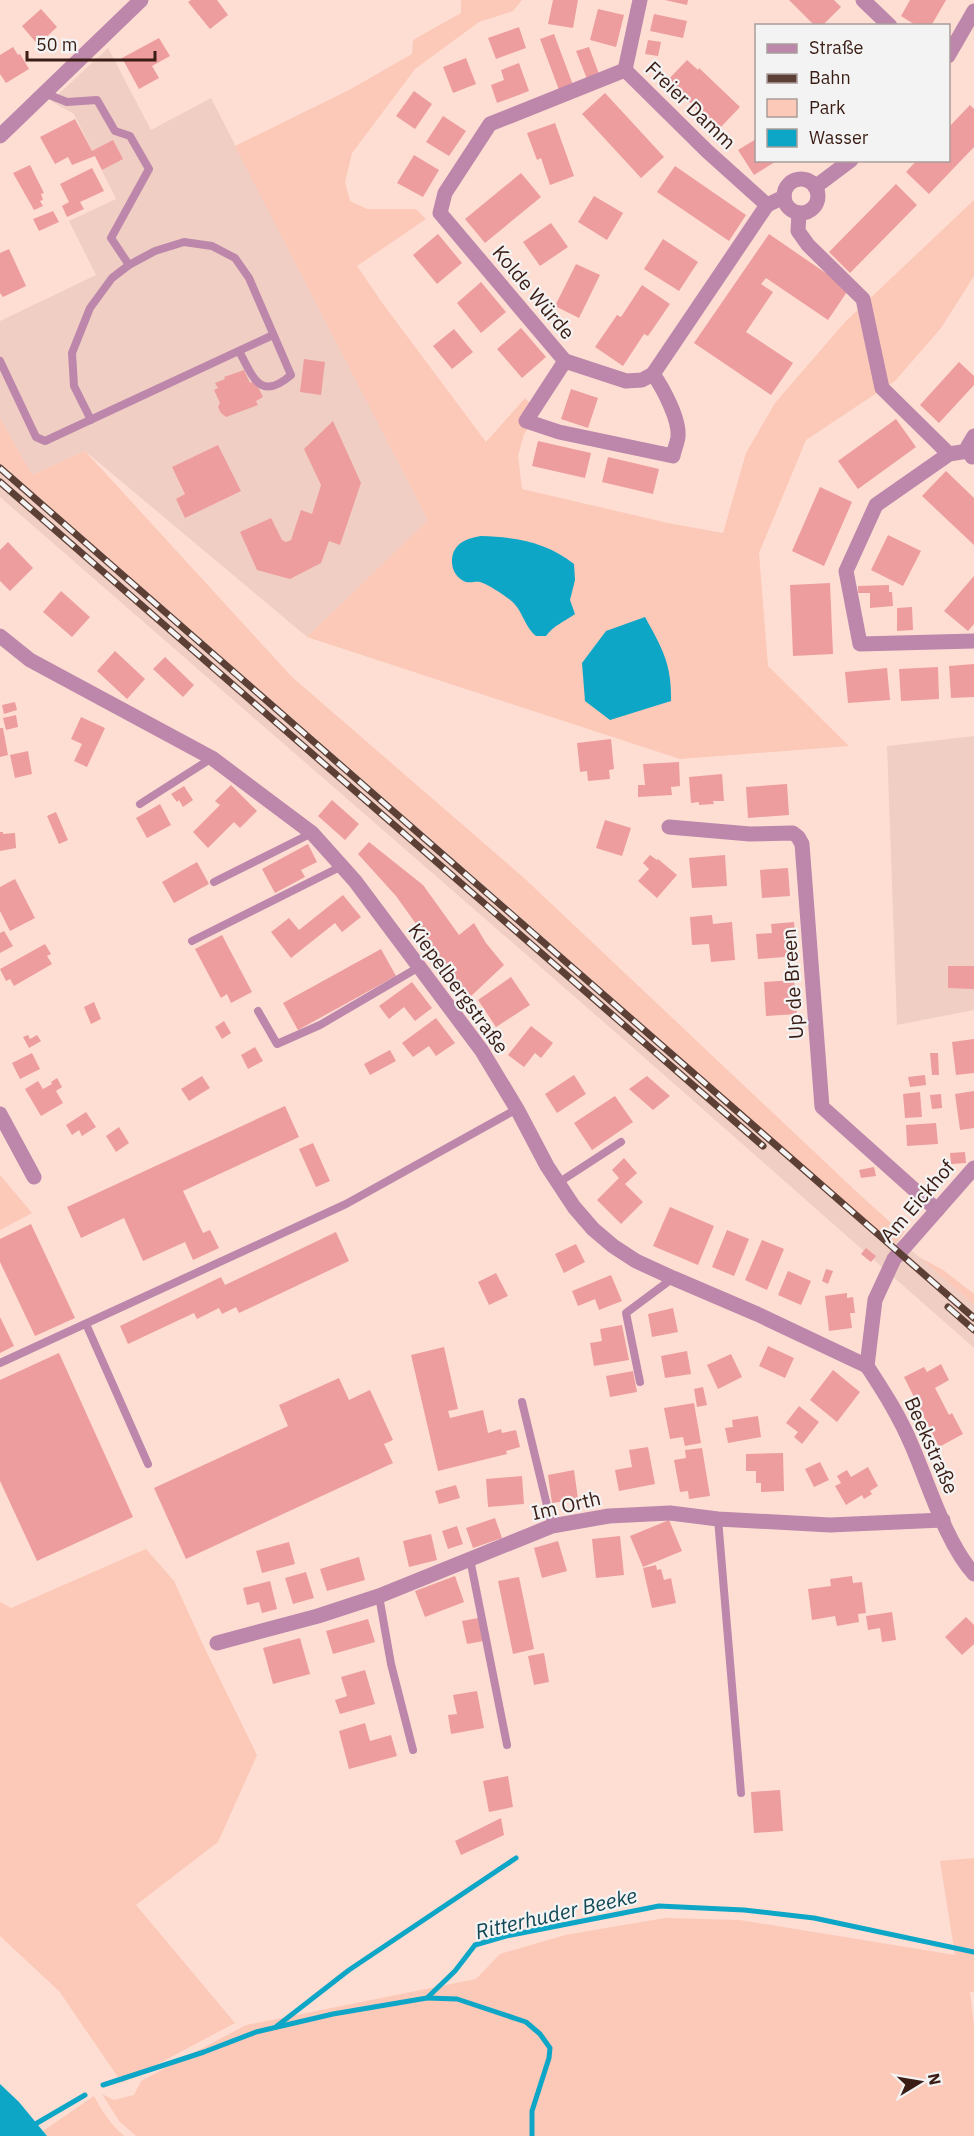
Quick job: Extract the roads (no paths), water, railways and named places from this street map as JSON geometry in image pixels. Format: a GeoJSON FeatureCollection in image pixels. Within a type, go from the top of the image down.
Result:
{"type":"FeatureCollection","features":[{"type":"Feature","properties":{"kind":"street"},"geometry":{"type":"LineString","coordinates":[[0,136],[141,0]]}},
{"type":"Feature","properties":{"kind":"street","name":"Freier Damm"},"geometry":{"type":"LineString","coordinates":[[640,0],[625,70],[707,151],[767,205]]}},
{"type":"Feature","properties":{"kind":"street"},"geometry":{"type":"LineString","coordinates":[[863,0],[888,24]]}},
{"type":"Feature","properties":{"kind":"street"},"geometry":{"type":"LineString","coordinates":[[950,53],[974,11]]}},
{"type":"Feature","properties":{"kind":"street","name":"Kolde Würde"},"geometry":{"type":"LineString","coordinates":[[625,70],[490,124],[445,193],[440,213],[565,362],[626,381],[642,380],[653,374]]}},
{"type":"Feature","properties":{"kind":"street"},"geometry":{"type":"LineString","coordinates":[[815,187],[848,162]]}},
{"type":"Feature","properties":{"kind":"street"},"geometry":{"type":"LineString","coordinates":[[803,179],[815,187],[818,193],[811,210],[799,213],[789,208],[784,197],[789,184],[803,179]]}},
{"type":"Feature","properties":{"kind":"street"},"geometry":{"type":"LineString","coordinates":[[565,362],[526,422],[559,432],[673,456],[678,437],[677,425],[660,384],[653,374],[767,205],[784,197]]}},
{"type":"Feature","properties":{"kind":"street"},"geometry":{"type":"LineString","coordinates":[[799,213],[798,231],[808,245],[863,299],[882,388],[949,454]]}},
{"type":"Feature","properties":{"kind":"street"},"geometry":{"type":"LineString","coordinates":[[972,449],[949,454],[876,505],[846,571],[860,644],[974,641]]}},
{"type":"Feature","properties":{"kind":"street","name":"Kiepelbergstraße"},"geometry":{"type":"LineString","coordinates":[[0,636],[30,660],[212,758],[312,833],[355,881],[482,1051],[574,1207],[593,1229],[613,1246],[636,1261],[757,1314],[867,1366]]}},
{"type":"Feature","properties":{"kind":"street","name":"Up de Breen"},"geometry":{"type":"LineString","coordinates":[[669,827],[750,834],[783,832],[793,833],[798,837],[802,844],[822,1107],[937,1210]]}},
{"type":"Feature","properties":{"kind":"street"},"geometry":{"type":"LineString","coordinates":[[0,1114],[34,1177]]}},
{"type":"Feature","properties":{"kind":"street","name":"Am Eickhof"},"geometry":{"type":"LineString","coordinates":[[867,1366],[875,1300],[894,1259],[974,1168]]}},
{"type":"Feature","properties":{"kind":"street","name":"Beekstraße"},"geometry":{"type":"LineString","coordinates":[[867,1366],[890,1399],[942,1520],[965,1564],[974,1574]]}},
{"type":"Feature","properties":{"kind":"street","name":"Im Orth"},"geometry":{"type":"LineString","coordinates":[[218,1643],[318,1616],[379,1596],[552,1526],[609,1516],[670,1513],[718,1519],[830,1524],[942,1520]]}},
{"type":"Feature","properties":{"kind":"lane"},"geometry":{"type":"LineString","coordinates":[[44,93],[67,102],[97,100],[115,131],[130,136],[149,169],[111,238],[129,265]]}},
{"type":"Feature","properties":{"kind":"lane"},"geometry":{"type":"LineString","coordinates":[[91,420],[74,386],[72,353],[90,308],[112,278],[129,265],[155,251],[184,242],[212,246],[235,258],[244,272],[291,375],[279,386],[266,387],[259,384],[239,351]]}},
{"type":"Feature","properties":{"kind":"lane"},"geometry":{"type":"LineString","coordinates":[[0,361],[36,437],[45,441],[273,335]]}},
{"type":"Feature","properties":{"kind":"lane"},"geometry":{"type":"LineString","coordinates":[[140,804],[212,758]]}},
{"type":"Feature","properties":{"kind":"lane"},"geometry":{"type":"LineString","coordinates":[[214,882],[312,833]]}},
{"type":"Feature","properties":{"kind":"lane"},"geometry":{"type":"LineString","coordinates":[[192,941],[342,866]]}},
{"type":"Feature","properties":{"kind":"lane"},"geometry":{"type":"LineString","coordinates":[[258,1011],[277,1044],[320,1025],[419,968]]}},
{"type":"Feature","properties":{"kind":"lane"},"geometry":{"type":"LineString","coordinates":[[0,1364],[346,1204],[517,1108]]}},
{"type":"Feature","properties":{"kind":"lane"},"geometry":{"type":"LineString","coordinates":[[558,1183],[621,1142]]}},
{"type":"Feature","properties":{"kind":"lane"},"geometry":{"type":"LineString","coordinates":[[640,1382],[626,1313],[674,1278]]}},
{"type":"Feature","properties":{"kind":"lane"},"geometry":{"type":"LineString","coordinates":[[86,1324],[148,1464]]}},
{"type":"Feature","properties":{"kind":"lane"},"geometry":{"type":"LineString","coordinates":[[522,1402],[552,1526]]}},
{"type":"Feature","properties":{"kind":"lane"},"geometry":{"type":"LineString","coordinates":[[718,1519],[741,1792]]}},
{"type":"Feature","properties":{"kind":"lane"},"geometry":{"type":"LineString","coordinates":[[470,1559],[507,1745]]}},
{"type":"Feature","properties":{"kind":"lane"},"geometry":{"type":"LineString","coordinates":[[379,1596],[391,1664],[413,1750]]}},
{"type":"Feature","properties":{"kind":"water"},"geometry":{"type":"Polygon","coordinates":[[[481,536],[530,542],[553,550],[574,564],[575,580],[570,600],[575,614],[556,626],[546,636],[536,636],[509,599],[484,583],[466,582],[458,577],[452,565],[456,547],[462,542],[481,536]]]}},
{"type":"Feature","properties":{"kind":"water"},"geometry":{"type":"Polygon","coordinates":[[[645,617],[668,666],[671,701],[610,720],[585,701],[582,663],[606,631],[645,617]]]}},
{"type":"Feature","properties":{"kind":"water"},"geometry":{"type":"Polygon","coordinates":[[[0,2084],[19,2102],[47,2136],[0,2136],[0,2084]]]}},
{"type":"Feature","properties":{"kind":"waterway"},"geometry":{"type":"LineString","coordinates":[[277,2026],[349,1970],[516,1858]]}},
{"type":"Feature","properties":{"kind":"waterway","name":"Ritterhuder Beeke"},"geometry":{"type":"LineString","coordinates":[[103,2085],[204,2052],[256,2032],[333,2014],[427,1998],[455,1971],[475,1945],[506,1936],[659,1906],[744,1910],[814,1918],[974,1952]]}},
{"type":"Feature","properties":{"kind":"waterway"},"geometry":{"type":"LineString","coordinates":[[427,1998],[457,1999],[526,2022],[540,2034],[550,2048],[532,2111],[532,2136]]}},
{"type":"Feature","properties":{"kind":"waterway","name":"Ritterhuder Beeke"},"geometry":{"type":"LineString","coordinates":[[32,2126],[85,2095]]}},
{"type":"Feature","properties":{"kind":"railway"},"geometry":{"type":"LineString","coordinates":[[0,468],[974,1318]]}},
{"type":"Feature","properties":{"kind":"railway"},"geometry":{"type":"LineString","coordinates":[[0,482],[763,1146]]}},
{"type":"Feature","properties":{"kind":"railway"},"geometry":{"type":"LineString","coordinates":[[948,1307],[974,1330]]}}]}
